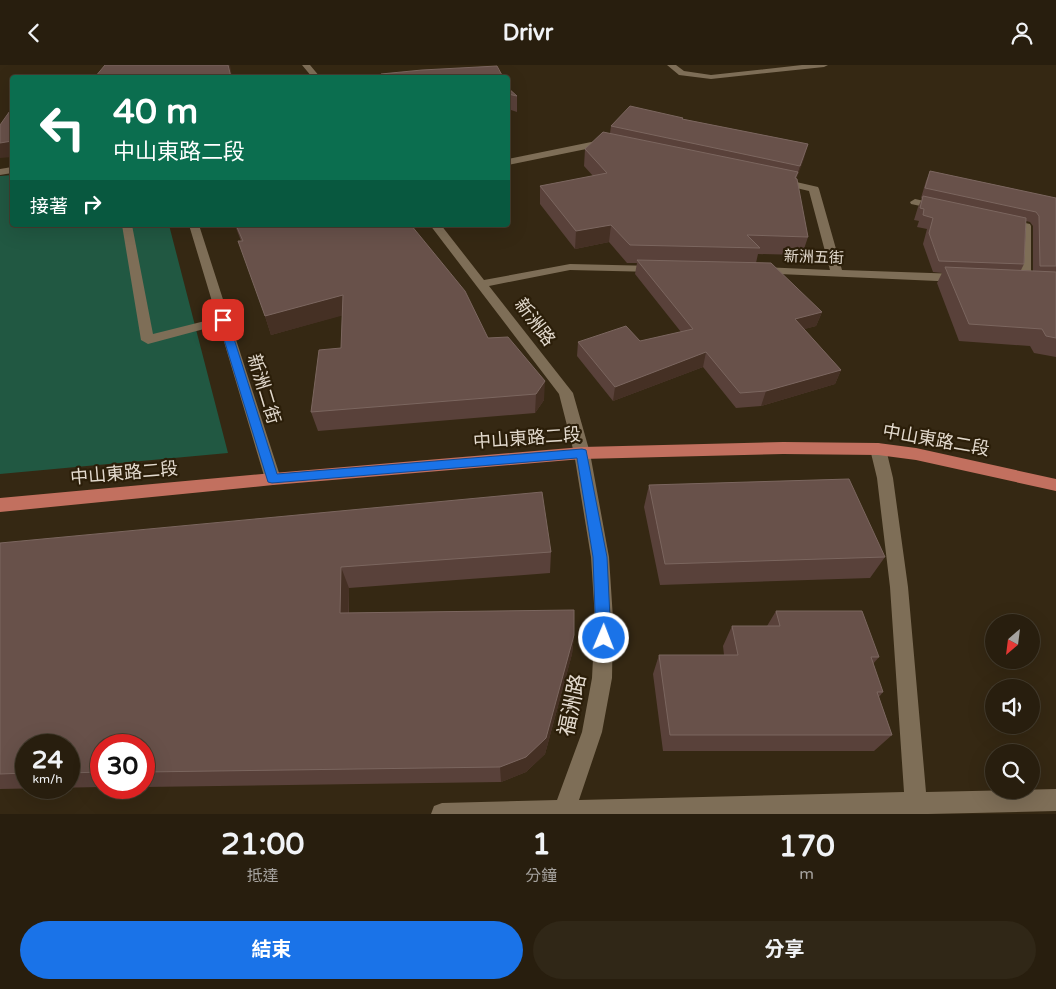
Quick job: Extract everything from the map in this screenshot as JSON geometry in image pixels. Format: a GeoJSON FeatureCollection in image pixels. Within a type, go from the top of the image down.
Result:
{"type":"FeatureCollection","features":[{"type":"Feature","properties":{"kind":"main road","name":"中山東路二段"},"geometry":{"type":"LineString","coordinates":[[0,505],[272,479],[582,453],[783,448],[878,449],[916,454],[1056,485]]}},
{"type":"Feature","properties":{"kind":"street"},"geometry":{"type":"LineString","coordinates":[[306,65],[314,75]]}},
{"type":"Feature","properties":{"kind":"street"},"geometry":{"type":"LineString","coordinates":[[672,65],[682,73],[711,77],[781,66],[824,65]]}},
{"type":"Feature","properties":{"kind":"street"},"geometry":{"type":"LineString","coordinates":[[510,163],[602,143],[621,147]]}},
{"type":"Feature","properties":{"kind":"street"},"geometry":{"type":"LineString","coordinates":[[766,178],[814,189],[837,273]]}},
{"type":"Feature","properties":{"kind":"street"},"geometry":{"type":"LineString","coordinates":[[915,202],[952,210]]}},
{"type":"Feature","properties":{"kind":"street"},"geometry":{"type":"LineString","coordinates":[[998,220],[1026,226],[1020,281],[1040,282]]}},
{"type":"Feature","properties":{"kind":"street"},"geometry":{"type":"LineString","coordinates":[[127,227],[148,340],[223,320]]}},
{"type":"Feature","properties":{"kind":"street","name":"新洲二街"},"geometry":{"type":"LineString","coordinates":[[195,227],[272,479]]}},
{"type":"Feature","properties":{"kind":"street","name":"新洲路"},"geometry":{"type":"LineString","coordinates":[[437,227],[483,284],[566,393],[582,453]]}},
{"type":"Feature","properties":{"kind":"street"},"geometry":{"type":"LineString","coordinates":[[483,284],[570,267],[669,269]]}},
{"type":"Feature","properties":{"kind":"street","name":"新洲五街"},"geometry":{"type":"LineString","coordinates":[[748,271],[975,279]]}},
{"type":"Feature","properties":{"kind":"street"},"geometry":{"type":"LineString","coordinates":[[878,449],[885,478],[899,587],[917,808]]}},
{"type":"Feature","properties":{"kind":"street","name":"福洲路"},"geometry":{"type":"LineString","coordinates":[[563,813],[592,733],[602,677],[604,619],[600,557],[582,453]]}},
{"type":"Feature","properties":{"kind":"street"},"geometry":{"type":"LineString","coordinates":[[442,814],[917,808],[1056,800]]}},
{"type":"Feature","properties":{"kind":"green space"},"geometry":{"type":"Polygon","coordinates":[[[10,175],[10,227],[170,227],[228,453],[0,474],[0,176],[10,175]]]}},
{"type":"Feature","properties":{"kind":"building"},"geometry":{"type":"Polygon","coordinates":[[[105,65],[228,65],[230,75],[97,75],[105,65]]]}},
{"type":"Feature","properties":{"kind":"building"},"geometry":{"type":"Polygon","coordinates":[[[497,66],[502,75],[381,75],[422,70],[497,66]]]}},
{"type":"Feature","properties":{"kind":"building"},"geometry":{"type":"Polygon","coordinates":[[[510,90],[517,96],[510,94],[510,90]]]}},
{"type":"Feature","properties":{"kind":"building"},"geometry":{"type":"Polygon","coordinates":[[[630,106],[682,119],[808,144],[800,166],[611,126],[630,106]]]}},
{"type":"Feature","properties":{"kind":"building"},"geometry":{"type":"Polygon","coordinates":[[[10,111],[10,141],[0,143],[0,125],[10,111]]]}},
{"type":"Feature","properties":{"kind":"building"},"geometry":{"type":"Polygon","coordinates":[[[603,132],[798,172],[795,178],[797,179],[808,237],[747,235],[760,248],[630,245],[611,225],[576,231],[540,186],[607,173],[585,149],[603,132]]]}},
{"type":"Feature","properties":{"kind":"building"},"geometry":{"type":"Polygon","coordinates":[[[930,171],[1056,198],[1056,266],[1040,266],[1039,216],[1036,212],[925,188],[930,171]]]}},
{"type":"Feature","properties":{"kind":"building"},"geometry":{"type":"Polygon","coordinates":[[[923,196],[1026,218],[1024,264],[939,261],[929,233],[933,218],[923,215],[924,209],[920,208],[923,196]]]}},
{"type":"Feature","properties":{"kind":"building"},"geometry":{"type":"Polygon","coordinates":[[[237,227],[413,227],[465,291],[488,338],[508,337],[545,381],[536,394],[311,412],[319,350],[341,348],[343,295],[265,316],[238,241],[243,241],[237,227]]]}},
{"type":"Feature","properties":{"kind":"building"},"geometry":{"type":"Polygon","coordinates":[[[637,260],[771,263],[822,312],[795,319],[841,370],[766,391],[740,393],[706,352],[615,387],[578,342],[626,326],[640,341],[693,329],[637,260]]]}},
{"type":"Feature","properties":{"kind":"building"},"geometry":{"type":"Polygon","coordinates":[[[945,267],[1056,272],[1056,338],[1046,336],[1042,329],[969,324],[945,267]]]}},
{"type":"Feature","properties":{"kind":"building"},"geometry":{"type":"Polygon","coordinates":[[[849,479],[885,557],[665,564],[649,485],[849,479]]]}},
{"type":"Feature","properties":{"kind":"building"},"geometry":{"type":"Polygon","coordinates":[[[542,492],[551,552],[341,567],[340,613],[574,610],[574,635],[546,738],[526,757],[500,767],[155,772],[155,734],[90,734],[90,772],[80,773],[80,734],[15,734],[15,773],[0,774],[0,543],[542,492]]]}},
{"type":"Feature","properties":{"kind":"building"},"geometry":{"type":"Polygon","coordinates":[[[776,611],[862,611],[879,657],[871,657],[883,692],[877,692],[892,735],[670,735],[659,655],[738,655],[732,626],[780,626],[776,611]]]}},
{"type":"Feature","properties":{"kind":"route"},"geometry":{"type":"LineString","coordinates":[[223,320],[272,479],[582,453],[600,557],[604,638]]}}]}
